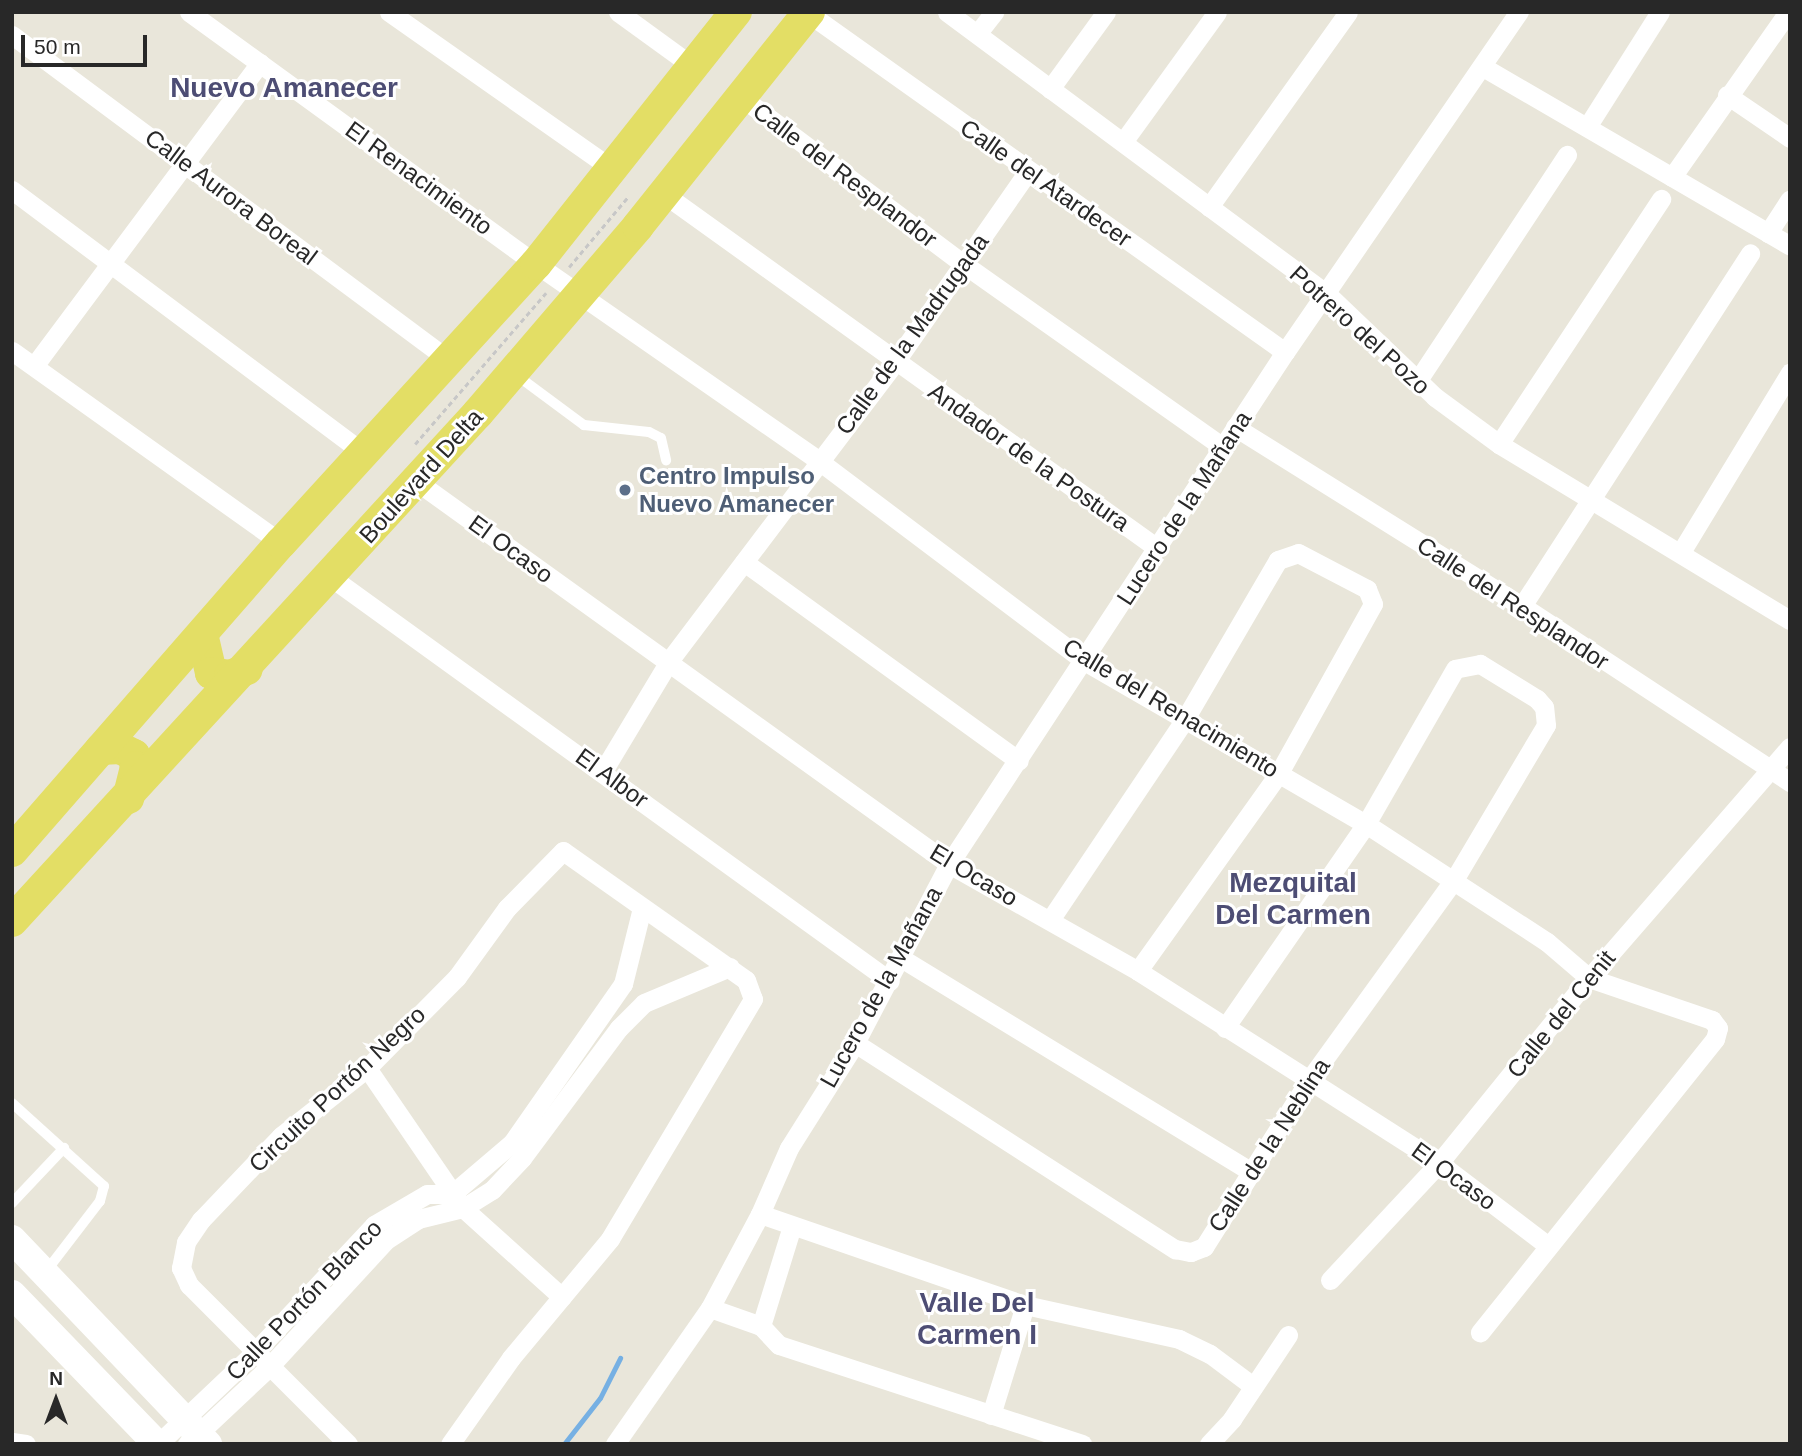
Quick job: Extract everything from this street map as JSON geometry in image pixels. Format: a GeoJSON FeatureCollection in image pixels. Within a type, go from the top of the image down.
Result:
{"type":"FeatureCollection","features":[{"type":"Feature","properties":{"kind":"main road","name":"Boulevard Delta"},"geometry":{"type":"LineString","coordinates":[[12,921],[332,578],[512,372],[558,279],[622,181],[691,65],[736,12]]}},
{"type":"Feature","properties":{"kind":"main road","name":"Boulevard Delta"},"geometry":{"type":"LineString","coordinates":[[12,851],[203,638],[281,543],[449,360],[558,279],[664,194],[809,13]]}},
{"type":"Feature","properties":{"kind":"main road"},"geometry":{"type":"LineString","coordinates":[[203,638],[211,673],[230,677],[247,669]]}},
{"type":"Feature","properties":{"kind":"main road"},"geometry":{"type":"LineString","coordinates":[[102,749],[120,748],[134,755],[136,767],[128,798]]}},
{"type":"Feature","properties":{"kind":"main road"},"geometry":{"type":"LineString","coordinates":[[12,1240],[46,1271],[195,1435]]}},
{"type":"Feature","properties":{"kind":"main road"},"geometry":{"type":"LineString","coordinates":[[12,1294],[158,1444]]}},
{"type":"Feature","properties":{"kind":"street","name":"El Renacimiento"},"geometry":{"type":"LineString","coordinates":[[189,12],[558,279]]}},
{"type":"Feature","properties":{"kind":"street"},"geometry":{"type":"LineString","coordinates":[[389,12],[622,181]]}},
{"type":"Feature","properties":{"kind":"street"},"geometry":{"type":"LineString","coordinates":[[618,12],[691,65]]}},
{"type":"Feature","properties":{"kind":"street","name":"Potrero del Pozo"},"geometry":{"type":"LineString","coordinates":[[947,12],[1328,295],[1418,380],[1499,444],[1590,500],[1786,610]]}},
{"type":"Feature","properties":{"kind":"street"},"geometry":{"type":"LineString","coordinates":[[977,34],[994,12]]}},
{"type":"Feature","properties":{"kind":"street"},"geometry":{"type":"LineString","coordinates":[[1050,89],[1106,12]]}},
{"type":"Feature","properties":{"kind":"street"},"geometry":{"type":"LineString","coordinates":[[1123,142],[1217,12]]}},
{"type":"Feature","properties":{"kind":"street"},"geometry":{"type":"LineString","coordinates":[[1209,207],[1348,12]]}},
{"type":"Feature","properties":{"kind":"street","name":"Lucero de la Mañana"},"geometry":{"type":"LineString","coordinates":[[615,1444],[710,1308],[760,1214],[789,1148],[855,1043],[890,981],[949,864],[1086,662],[1284,352],[1328,295],[1520,12]]}},
{"type":"Feature","properties":{"kind":"street"},"geometry":{"type":"LineString","coordinates":[[1587,127],[1660,12]]}},
{"type":"Feature","properties":{"kind":"street","name":"Calle del Atardecer"},"geometry":{"type":"LineString","coordinates":[[809,13],[1284,352]]}},
{"type":"Feature","properties":{"kind":"street"},"geometry":{"type":"LineString","coordinates":[[1672,177],[1727,95],[1788,13]]}},
{"type":"Feature","properties":{"kind":"street","name":"Calle Aurora Boreal"},"geometry":{"type":"LineString","coordinates":[[12,34],[449,360]]}},
{"type":"Feature","properties":{"kind":"street"},"geometry":{"type":"LineString","coordinates":[[34,366],[260,63]]}},
{"type":"Feature","properties":{"kind":"street"},"geometry":{"type":"LineString","coordinates":[[1483,66],[1790,246]]}},
{"type":"Feature","properties":{"kind":"street"},"geometry":{"type":"LineString","coordinates":[[1727,95],[1790,138]]}},
{"type":"Feature","properties":{"kind":"street","name":"Calle del Resplandor"},"geometry":{"type":"LineString","coordinates":[[741,97],[965,265],[1223,447]]}},
{"type":"Feature","properties":{"kind":"street"},"geometry":{"type":"LineString","coordinates":[[1418,380],[1567,155]]}},
{"type":"Feature","properties":{"kind":"street","name":"Calle de la Madrugada"},"geometry":{"type":"LineString","coordinates":[[603,771],[668,661],[895,362],[1028,171]]}},
{"type":"Feature","properties":{"kind":"street"},"geometry":{"type":"LineString","coordinates":[[12,190],[363,453]]}},
{"type":"Feature","properties":{"kind":"street","name":"Andador de la Postura"},"geometry":{"type":"LineString","coordinates":[[664,194],[1157,548]]}},
{"type":"Feature","properties":{"kind":"street"},"geometry":{"type":"LineString","coordinates":[[1499,444],[1661,199]]}},
{"type":"Feature","properties":{"kind":"street"},"geometry":{"type":"LineString","coordinates":[[1768,233],[1790,199]]}},
{"type":"Feature","properties":{"kind":"street"},"geometry":{"type":"LineString","coordinates":[[1522,606],[1750,253]]}},
{"type":"Feature","properties":{"kind":"street","name":"Calle del Renacimiento"},"geometry":{"type":"LineString","coordinates":[[558,279],[819,461],[1086,662],[1366,824],[1547,943],[1589,978],[1712,1020],[1718,1028],[1715,1039],[1547,1245]]}},
{"type":"Feature","properties":{"kind":"street"},"geometry":{"type":"LineString","coordinates":[[12,351],[281,543]]}},
{"type":"Feature","properties":{"kind":"street"},"geometry":{"type":"LineString","coordinates":[[1681,552],[1790,373]]}},
{"type":"Feature","properties":{"kind":"street","name":"Calle del Resplandor"},"geometry":{"type":"LineString","coordinates":[[1235,427],[1522,606],[1766,770],[1790,782]]}},
{"type":"Feature","properties":{"kind":"street","name":"El Ocaso"},"geometry":{"type":"LineString","coordinates":[[416,481],[949,864],[1138,971],[1439,1163],[1547,1245]]}},
{"type":"Feature","properties":{"kind":"street"},"geometry":{"type":"LineString","coordinates":[[1050,920],[1185,719],[1278,560],[1298,553],[1367,589],[1373,604],[1279,773],[1138,971]]}},
{"type":"Feature","properties":{"kind":"street"},"geometry":{"type":"LineString","coordinates":[[744,562],[1019,761]]}},
{"type":"Feature","properties":{"kind":"street","name":"El Albor"},"geometry":{"type":"LineString","coordinates":[[332,578],[603,771],[890,981]]}},
{"type":"Feature","properties":{"kind":"street","name":"Calle de la Neblina"},"geometry":{"type":"LineString","coordinates":[[855,1043],[1175,1249],[1191,1252],[1204,1247],[1309,1080],[1454,880],[1546,725],[1544,707],[1537,699],[1480,664],[1455,669],[1366,824]]}},
{"type":"Feature","properties":{"kind":"street","name":"Calle del Cenit"},"geometry":{"type":"LineString","coordinates":[[1330,1280],[1439,1163],[1589,978],[1766,770],[1790,747]]}},
{"type":"Feature","properties":{"kind":"street"},"geometry":{"type":"LineString","coordinates":[[1225,1028],[1366,824]]}},
{"type":"Feature","properties":{"kind":"street","name":"Circuito Portón Negro"},"geometry":{"type":"LineString","coordinates":[[348,1444],[253,1354],[186,1281],[181,1268],[186,1242],[201,1220],[281,1136],[367,1068],[457,977],[507,908],[558,852],[568,852],[642,908],[730,967],[746,980],[754,999],[642,1190],[610,1239],[511,1358],[450,1444]]}},
{"type":"Feature","properties":{"kind":"street","name":"Calle Portón Blanco"},"geometry":{"type":"LineString","coordinates":[[457,1201],[512,1143],[623,984],[642,908]]}},
{"type":"Feature","properties":{"kind":"street"},"geometry":{"type":"LineString","coordinates":[[901,958],[1252,1171]]}},
{"type":"Feature","properties":{"kind":"street","name":"Calle Portón Blanco"},"geometry":{"type":"LineString","coordinates":[[158,1444],[195,1435],[268,1368],[386,1240],[418,1219],[457,1201],[492,1190],[522,1158],[619,1028],[644,1003],[730,967]]}},
{"type":"Feature","properties":{"kind":"street"},"geometry":{"type":"LineString","coordinates":[[623,984],[644,1003]]}},
{"type":"Feature","properties":{"kind":"street"},"geometry":{"type":"LineString","coordinates":[[367,1068],[457,1201],[562,1297]]}},
{"type":"Feature","properties":{"kind":"street","name":"Calle Portón Blanco"},"geometry":{"type":"LineString","coordinates":[[195,1435],[253,1354],[374,1225],[427,1194],[457,1201]]}},
{"type":"Feature","properties":{"kind":"street"},"geometry":{"type":"LineString","coordinates":[[760,1214],[1025,1306],[1179,1339],[1210,1354],[1253,1386]]}},
{"type":"Feature","properties":{"kind":"street"},"geometry":{"type":"LineString","coordinates":[[761,1326],[792,1226]]}},
{"type":"Feature","properties":{"kind":"street"},"geometry":{"type":"LineString","coordinates":[[1480,1332],[1547,1245]]}},
{"type":"Feature","properties":{"kind":"street"},"geometry":{"type":"LineString","coordinates":[[991,1415],[1025,1306]]}},
{"type":"Feature","properties":{"kind":"street"},"geometry":{"type":"LineString","coordinates":[[710,1308],[761,1326],[779,1345],[1082,1444]]}},
{"type":"Feature","properties":{"kind":"street"},"geometry":{"type":"LineString","coordinates":[[1209,1444],[1288,1335]]}},
{"type":"Feature","properties":{"kind":"street"},"geometry":{"type":"LineString","coordinates":[[12,1442],[26,1444]]}},
{"type":"Feature","properties":{"kind":"lane"},"geometry":{"type":"LineString","coordinates":[[512,372],[584,425],[649,432],[661,438],[666,460]]}},
{"type":"Feature","properties":{"kind":"lane"},"geometry":{"type":"LineString","coordinates":[[12,1103],[99,1177],[104,1190],[46,1271]]}},
{"type":"Feature","properties":{"kind":"lane"},"geometry":{"type":"LineString","coordinates":[[12,1203],[64,1148]]}},
{"type":"Feature","properties":{"kind":"path"},"geometry":{"type":"LineString","coordinates":[[414,445],[558,279],[622,181]]}},
{"type":"Feature","properties":{"kind":"waterway"},"geometry":{"type":"LineString","coordinates":[[564,1444],[600,1398],[620,1358]]}},
{"type":"Feature","properties":{"kind":"place","name":"Centro Impulso Nuevo Amanecer"},"geometry":{"type":"Point","coordinates":[625,490]}},
{"type":"Feature","properties":{"kind":"district","name":"Nuevo Amanecer"},"geometry":{"type":"Point","coordinates":[284,88]}},
{"type":"Feature","properties":{"kind":"district","name":"Mezquital Del Carmen"},"geometry":{"type":"Point","coordinates":[1293,899]}},
{"type":"Feature","properties":{"kind":"district","name":"Valle Del Carmen I"},"geometry":{"type":"Point","coordinates":[977,1319]}}]}
